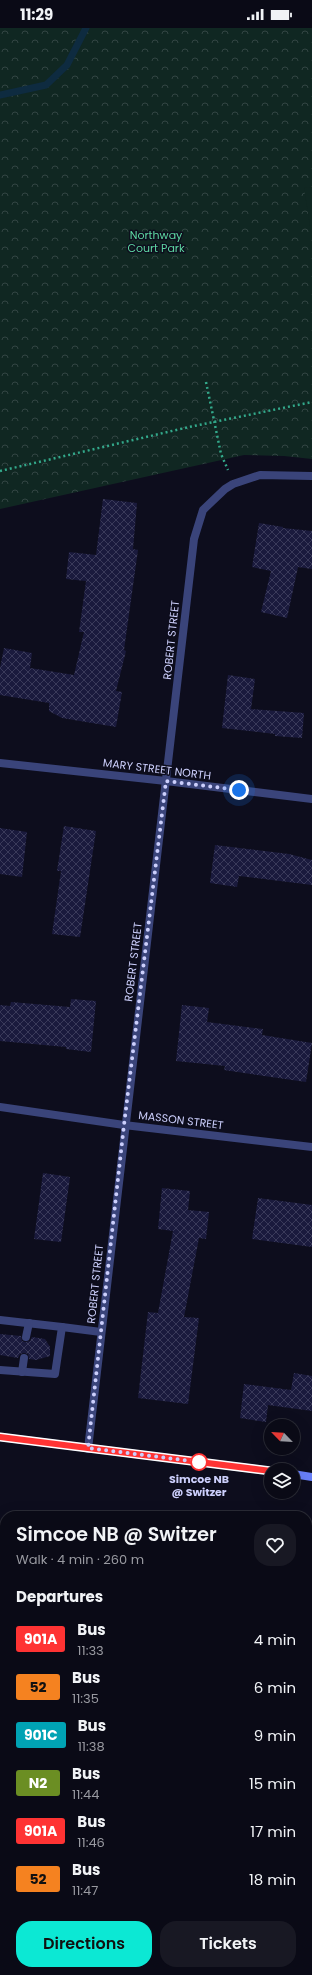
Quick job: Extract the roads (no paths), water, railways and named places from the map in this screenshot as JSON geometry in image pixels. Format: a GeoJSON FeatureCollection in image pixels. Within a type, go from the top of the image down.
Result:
{"type":"FeatureCollection","features":[{"type":"Feature","properties":{"kind":"main road"},"geometry":{"type":"LineString","coordinates":[[0,1437],[264,1470]]}},
{"type":"Feature","properties":{"kind":"main road"},"geometry":{"type":"LineString","coordinates":[[300,1475],[312,1477]]}},
{"type":"Feature","properties":{"kind":"street","name":"ROBERT STREET"},"geometry":{"type":"LineString","coordinates":[[88,1448],[124,1125],[194,540],[203,510],[225,488],[260,475],[312,476]]}},
{"type":"Feature","properties":{"kind":"street","name":"MARY STREET NORTH"},"geometry":{"type":"LineString","coordinates":[[0,763],[166,781],[312,800]]}},
{"type":"Feature","properties":{"kind":"street","name":"MASSON STREET"},"geometry":{"type":"LineString","coordinates":[[0,1108],[124,1125],[312,1147]]}},
{"type":"Feature","properties":{"kind":"street"},"geometry":{"type":"LineString","coordinates":[[0,1320],[101,1332]]}},
{"type":"Feature","properties":{"kind":"street"},"geometry":{"type":"LineString","coordinates":[[26,1337],[29,1323]]}},
{"type":"Feature","properties":{"kind":"street"},"geometry":{"type":"LineString","coordinates":[[0,1370],[55,1374],[62,1327]]}},
{"type":"Feature","properties":{"kind":"street"},"geometry":{"type":"LineString","coordinates":[[22,1372],[24,1358]]}},
{"type":"Feature","properties":{"kind":"waterway"},"geometry":{"type":"LineString","coordinates":[[0,95],[46,85],[67,65],[86,28]]}},
{"type":"Feature","properties":{"kind":"place","name":"Simcoe NB @ Switzer"},"geometry":{"type":"Point","coordinates":[199,1462]}},
{"type":"Feature","properties":{"kind":"park label","name":"Northway Court Park"},"geometry":{"type":"Point","coordinates":[156,241]}}]}
